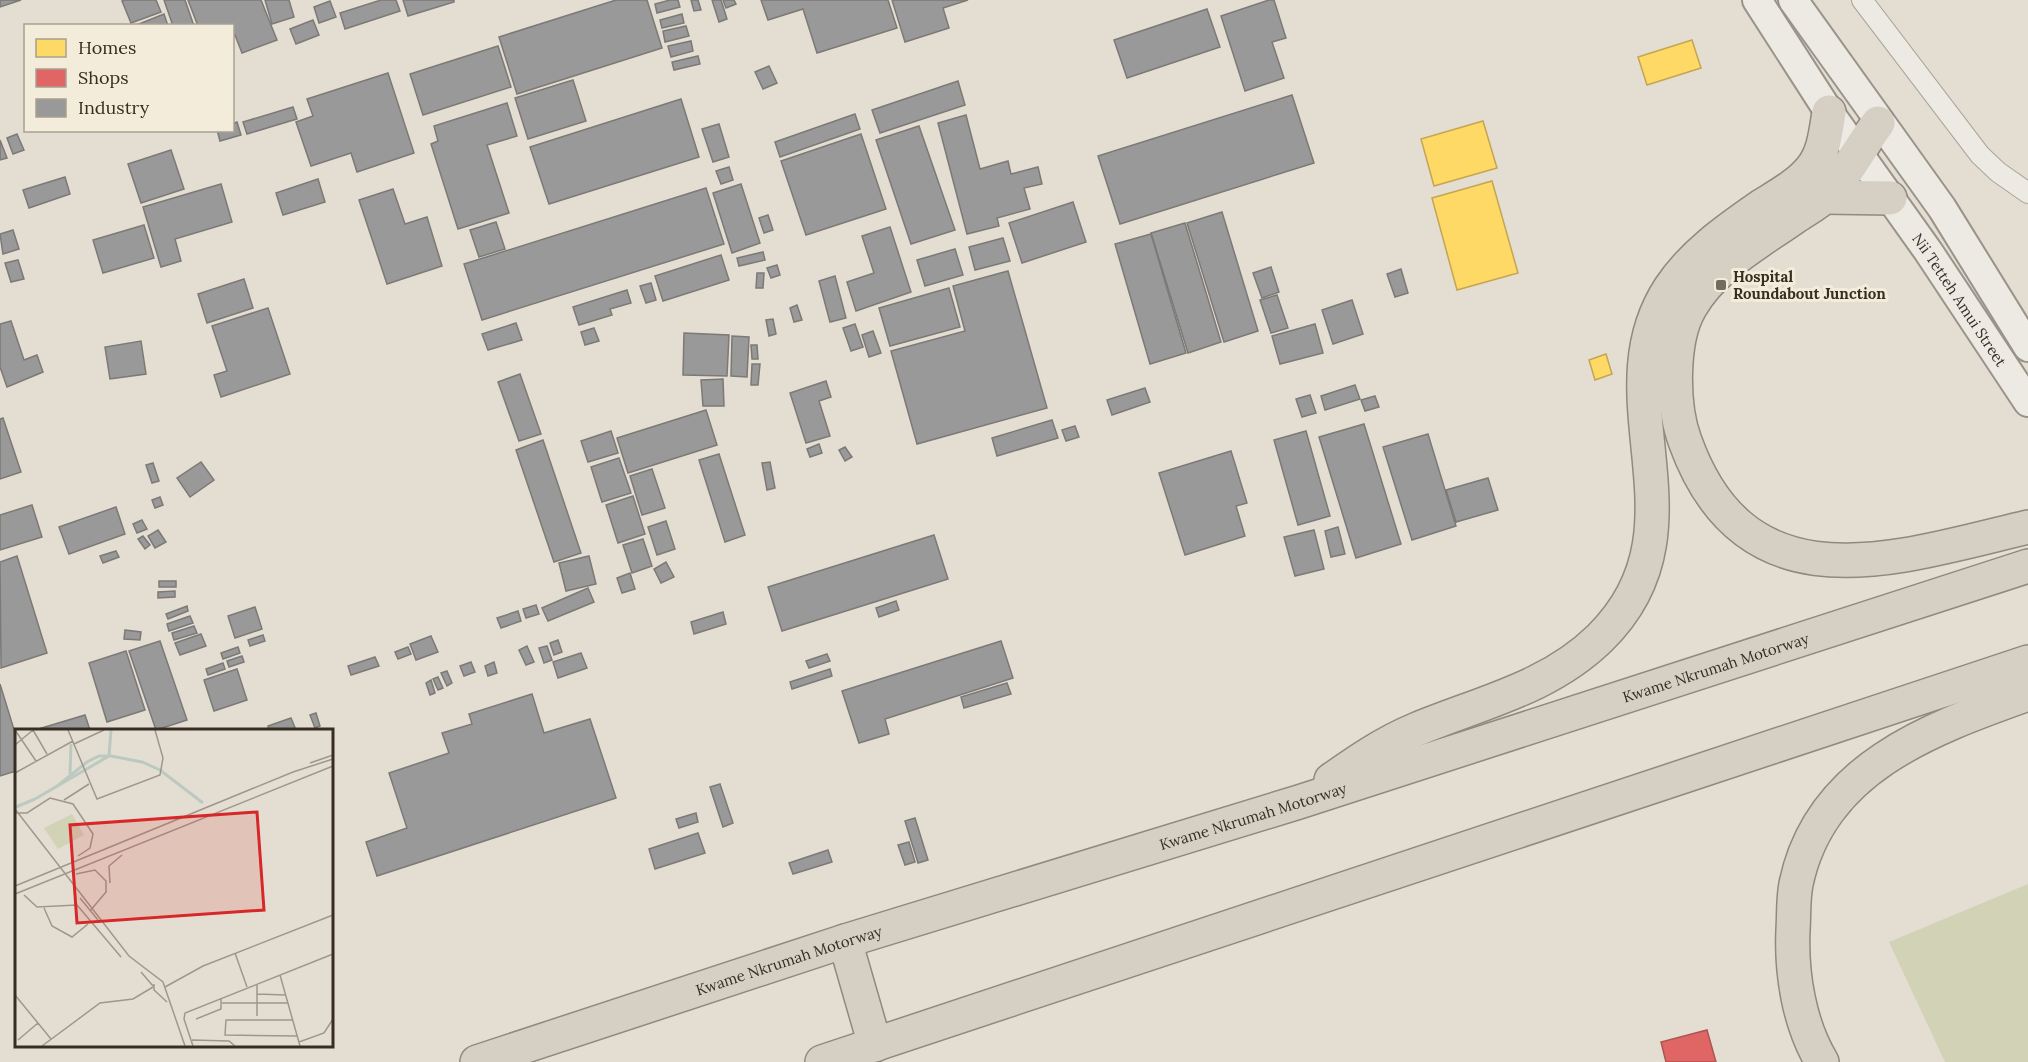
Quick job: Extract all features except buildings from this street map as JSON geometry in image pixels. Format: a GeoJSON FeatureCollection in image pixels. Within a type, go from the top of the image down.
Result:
{"type":"FeatureCollection","features":[{"type":"Feature","properties":{"kind":"highway"},"geometry":{"type":"LineString","coordinates":[[1299,802],[1386,743],[1554,675],[1599,639],[1623,612],[1638,588],[1648,557],[1653,521],[1653,491],[1644,383],[1647,346],[1656,315],[1670,287],[1717,238],[1794,185],[1812,168],[1824,141],[1829,112]]}},
{"type":"Feature","properties":{"kind":"highway"},"geometry":{"type":"LineString","coordinates":[[1878,123],[1824,196],[1717,273],[1689,309],[1678,352],[1677,406],[1681,432],[1708,493],[1734,523],[1763,543],[1799,558],[1836,561],[1881,559],[1923,552],[2028,527]]}},
{"type":"Feature","properties":{"kind":"highway"},"geometry":{"type":"LineString","coordinates":[[1824,196],[1890,198]]}},
{"type":"Feature","properties":{"kind":"highway","name":"Kwame Nkrumah Motorway"},"geometry":{"type":"LineString","coordinates":[[477,1062],[845,941],[1299,802],[2028,566]]}},
{"type":"Feature","properties":{"kind":"highway"},"geometry":{"type":"LineString","coordinates":[[822,1062],[2028,662]]}},
{"type":"Feature","properties":{"kind":"highway"},"geometry":{"type":"LineString","coordinates":[[1822,1062],[1807,1028],[1791,953],[1796,885],[1803,861],[1826,815],[1852,784],[1898,748],[1981,711],[2028,694]]}},
{"type":"Feature","properties":{"kind":"highway"},"geometry":{"type":"LineString","coordinates":[[845,941],[874,1045]]}},
{"type":"Feature","properties":{"kind":"main road","name":"Nii Tetteh Amui Street"},"geometry":{"type":"LineString","coordinates":[[1757,0],[1829,112],[1858,151],[2028,402]]}},
{"type":"Feature","properties":{"kind":"main road"},"geometry":{"type":"LineString","coordinates":[[1793,0],[1878,123],[1942,208],[2028,347]]}},
{"type":"Feature","properties":{"kind":"street"},"geometry":{"type":"LineString","coordinates":[[1862,0],[1980,155],[1998,172],[2028,193]]}},
{"type":"Feature","properties":{"kind":"green space"},"geometry":{"type":"Polygon","coordinates":[[[2028,884],[2028,1062],[1945,1062],[1889,942],[2028,884]]]}},
{"type":"Feature","properties":{"kind":"place","name":"Hospital Roundabout Junction"},"geometry":{"type":"Point","coordinates":[1721,285]}}]}
